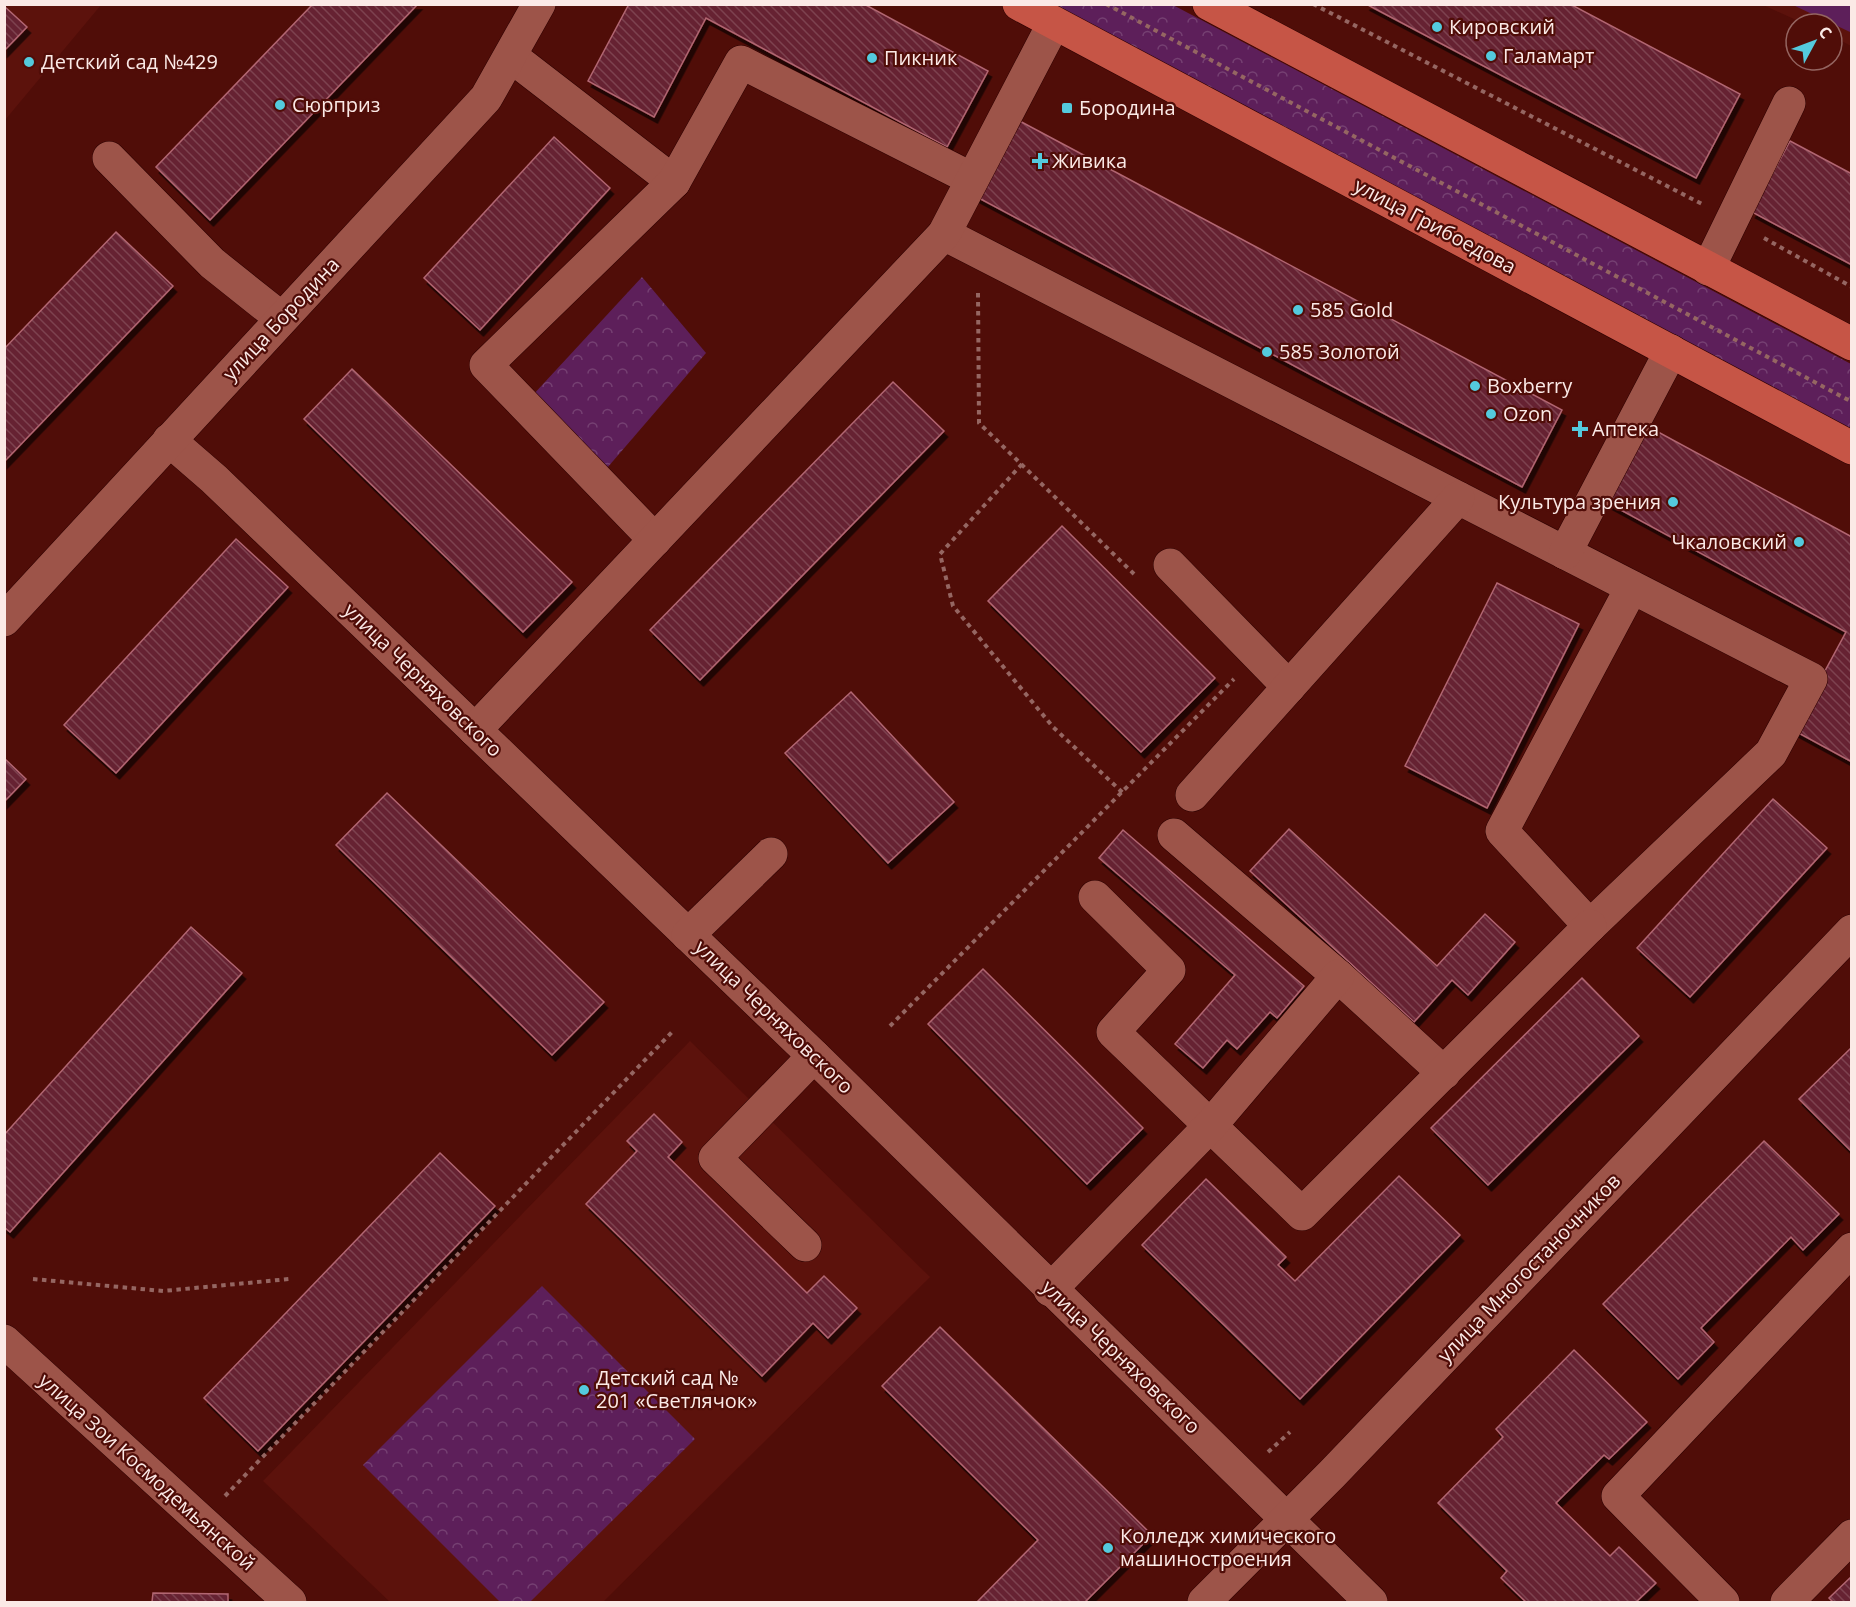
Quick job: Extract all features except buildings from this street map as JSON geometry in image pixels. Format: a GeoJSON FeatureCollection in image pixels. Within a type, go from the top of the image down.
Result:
{"type":"FeatureCollection","features":[{"type":"Feature","properties":{"kind":"main road","name":"улица Грибоедова"},"geometry":{"type":"LineString","coordinates":[[1018,4],[1851,448]]}},
{"type":"Feature","properties":{"kind":"main road"},"geometry":{"type":"LineString","coordinates":[[1209,4],[1851,344]]}},
{"type":"Feature","properties":{"kind":"street","name":"улица Бородина"},"geometry":{"type":"LineString","coordinates":[[4,620],[280,318],[486,98],[512,57],[539,4]]}},
{"type":"Feature","properties":{"kind":"street"},"geometry":{"type":"LineString","coordinates":[[475,730],[944,234],[1054,23]]}},
{"type":"Feature","properties":{"kind":"street"},"geometry":{"type":"LineString","coordinates":[[512,57],[674,182]]}},
{"type":"Feature","properties":{"kind":"street"},"geometry":{"type":"LineString","coordinates":[[655,540],[486,366],[674,182],[741,62],[972,179]]}},
{"type":"Feature","properties":{"kind":"street"},"geometry":{"type":"LineString","coordinates":[[1708,269],[1789,103]]}},
{"type":"Feature","properties":{"kind":"street"},"geometry":{"type":"LineString","coordinates":[[109,158],[212,263],[280,318]]}},
{"type":"Feature","properties":{"kind":"street"},"geometry":{"type":"LineString","coordinates":[[944,234],[1811,679],[1771,753],[1590,927],[1302,1214],[1113,1032],[1169,970],[1095,897]]}},
{"type":"Feature","properties":{"kind":"street"},"geometry":{"type":"LineString","coordinates":[[1565,553],[1671,351]]}},
{"type":"Feature","properties":{"kind":"street","name":"улица Черняховского"},"geometry":{"type":"LineString","coordinates":[[169,440],[222,486],[814,1056],[1050,1290],[1245,1476],[1286,1521],[1371,1602]]}},
{"type":"Feature","properties":{"kind":"street"},"geometry":{"type":"LineString","coordinates":[[1192,795],[1279,677],[1458,498]]}},
{"type":"Feature","properties":{"kind":"street"},"geometry":{"type":"LineString","coordinates":[[1170,565],[1279,677]]}},
{"type":"Feature","properties":{"kind":"street"},"geometry":{"type":"LineString","coordinates":[[1590,927],[1502,831],[1632,587]]}},
{"type":"Feature","properties":{"kind":"street"},"geometry":{"type":"LineString","coordinates":[[1174,835],[1338,976],[1444,1073]]}},
{"type":"Feature","properties":{"kind":"street"},"geometry":{"type":"LineString","coordinates":[[688,935],[771,854]]}},
{"type":"Feature","properties":{"kind":"street","name":"улица Многостаночников"},"geometry":{"type":"LineString","coordinates":[[1204,1602],[1286,1521],[1851,931]]}},
{"type":"Feature","properties":{"kind":"street"},"geometry":{"type":"LineString","coordinates":[[1050,1290],[1210,1125],[1338,976]]}},
{"type":"Feature","properties":{"kind":"street"},"geometry":{"type":"LineString","coordinates":[[806,1245],[715,1158],[814,1056]]}},
{"type":"Feature","properties":{"kind":"street"},"geometry":{"type":"LineString","coordinates":[[1723,1602],[1618,1496],[1851,1249]]}},
{"type":"Feature","properties":{"kind":"street","name":"улица Зои Космодемьянской"},"geometry":{"type":"LineString","coordinates":[[4,1341],[264,1591],[290,1602]]}},
{"type":"Feature","properties":{"kind":"street"},"geometry":{"type":"LineString","coordinates":[[1787,1602],[1851,1536]]}},
{"type":"Feature","properties":{"kind":"path"},"geometry":{"type":"LineString","coordinates":[[1106,4],[1851,402]]}},
{"type":"Feature","properties":{"kind":"path"},"geometry":{"type":"LineString","coordinates":[[1313,4],[1732,220],[1851,287]]}},
{"type":"Feature","properties":{"kind":"path"},"geometry":{"type":"LineString","coordinates":[[978,252],[979,423],[1138,578]]}},
{"type":"Feature","properties":{"kind":"path"},"geometry":{"type":"LineString","coordinates":[[1022,464],[940,554],[953,606],[1053,727],[1123,793]]}},
{"type":"Feature","properties":{"kind":"path"},"geometry":{"type":"LineString","coordinates":[[890,1026],[1237,676],[1279,677]]}},
{"type":"Feature","properties":{"kind":"path"},"geometry":{"type":"LineString","coordinates":[[218,1504],[672,1032]]}},
{"type":"Feature","properties":{"kind":"path"},"geometry":{"type":"LineString","coordinates":[[33,1279],[163,1291],[289,1279]]}},
{"type":"Feature","properties":{"kind":"path"},"geometry":{"type":"LineString","coordinates":[[1268,1452],[1290,1432]]}},
{"type":"Feature","properties":{"kind":"shaded area","name":"Детский сад №429"},"geometry":{"type":"Polygon","coordinates":[[[5,5],[101,5],[5,120],[5,5]]]}},
{"type":"Feature","properties":{"kind":"shaded area"},"geometry":{"type":"Polygon","coordinates":[[[1763,5],[1851,5],[1851,46],[1844,42],[1844,12],[1784,12],[1784,14],[1763,5]]]}},
{"type":"Feature","properties":{"kind":"shaded area","name":"Детский сад № 201 «Светлячок»"},"geometry":{"type":"Polygon","coordinates":[[[690,1041],[930,1277],[603,1602],[390,1602],[263,1481],[690,1041]]]}},
{"type":"Feature","properties":{"kind":"green space"},"geometry":{"type":"Polygon","coordinates":[[[1044,5],[1173,5],[1851,364],[1851,434],[1044,5]]]}},
{"type":"Feature","properties":{"kind":"green space"},"geometry":{"type":"Polygon","coordinates":[[[1793,5],[1851,5],[1851,32],[1844,29],[1844,12],[1808,12],[1793,5]]]}},
{"type":"Feature","properties":{"kind":"green space"},"geometry":{"type":"Polygon","coordinates":[[[642,277],[706,353],[601,475],[532,396],[642,277]]]}},
{"type":"Feature","properties":{"kind":"green space"},"geometry":{"type":"Polygon","coordinates":[[[542,1286],[695,1439],[530,1602],[500,1602],[363,1465],[542,1286]]]}},
{"type":"Feature","properties":{"kind":"place","name":"Кировский"},"geometry":{"type":"Point","coordinates":[1437,27]}},
{"type":"Feature","properties":{"kind":"place","name":"Галамарт"},"geometry":{"type":"Point","coordinates":[1491,56]}},
{"type":"Feature","properties":{"kind":"place","name":"Пикник"},"geometry":{"type":"Point","coordinates":[872,58]}},
{"type":"Feature","properties":{"kind":"place","name":"Детский сад №429"},"geometry":{"type":"Point","coordinates":[29,62]}},
{"type":"Feature","properties":{"kind":"place","name":"Сюрприз"},"geometry":{"type":"Point","coordinates":[280,105]}},
{"type":"Feature","properties":{"kind":"place","name":"Бородина"},"geometry":{"type":"Point","coordinates":[1067,108]}},
{"type":"Feature","properties":{"kind":"place","name":"Живика"},"geometry":{"type":"Point","coordinates":[1040,161]}},
{"type":"Feature","properties":{"kind":"place","name":"585 Gold"},"geometry":{"type":"Point","coordinates":[1298,310]}},
{"type":"Feature","properties":{"kind":"place","name":"585 Золотой"},"geometry":{"type":"Point","coordinates":[1267,352]}},
{"type":"Feature","properties":{"kind":"place","name":"Boxberry"},"geometry":{"type":"Point","coordinates":[1475,386]}},
{"type":"Feature","properties":{"kind":"place","name":"Ozon"},"geometry":{"type":"Point","coordinates":[1491,414]}},
{"type":"Feature","properties":{"kind":"place","name":"Аптека"},"geometry":{"type":"Point","coordinates":[1580,429]}},
{"type":"Feature","properties":{"kind":"place","name":"Культура зрения"},"geometry":{"type":"Point","coordinates":[1673,502]}},
{"type":"Feature","properties":{"kind":"place","name":"Чкаловский"},"geometry":{"type":"Point","coordinates":[1799,542]}},
{"type":"Feature","properties":{"kind":"place","name":"Детский сад № 201 «Светлячок»"},"geometry":{"type":"Point","coordinates":[584,1390]}},
{"type":"Feature","properties":{"kind":"place","name":"Колледж химического машиностроения"},"geometry":{"type":"Point","coordinates":[1108,1548]}}]}
